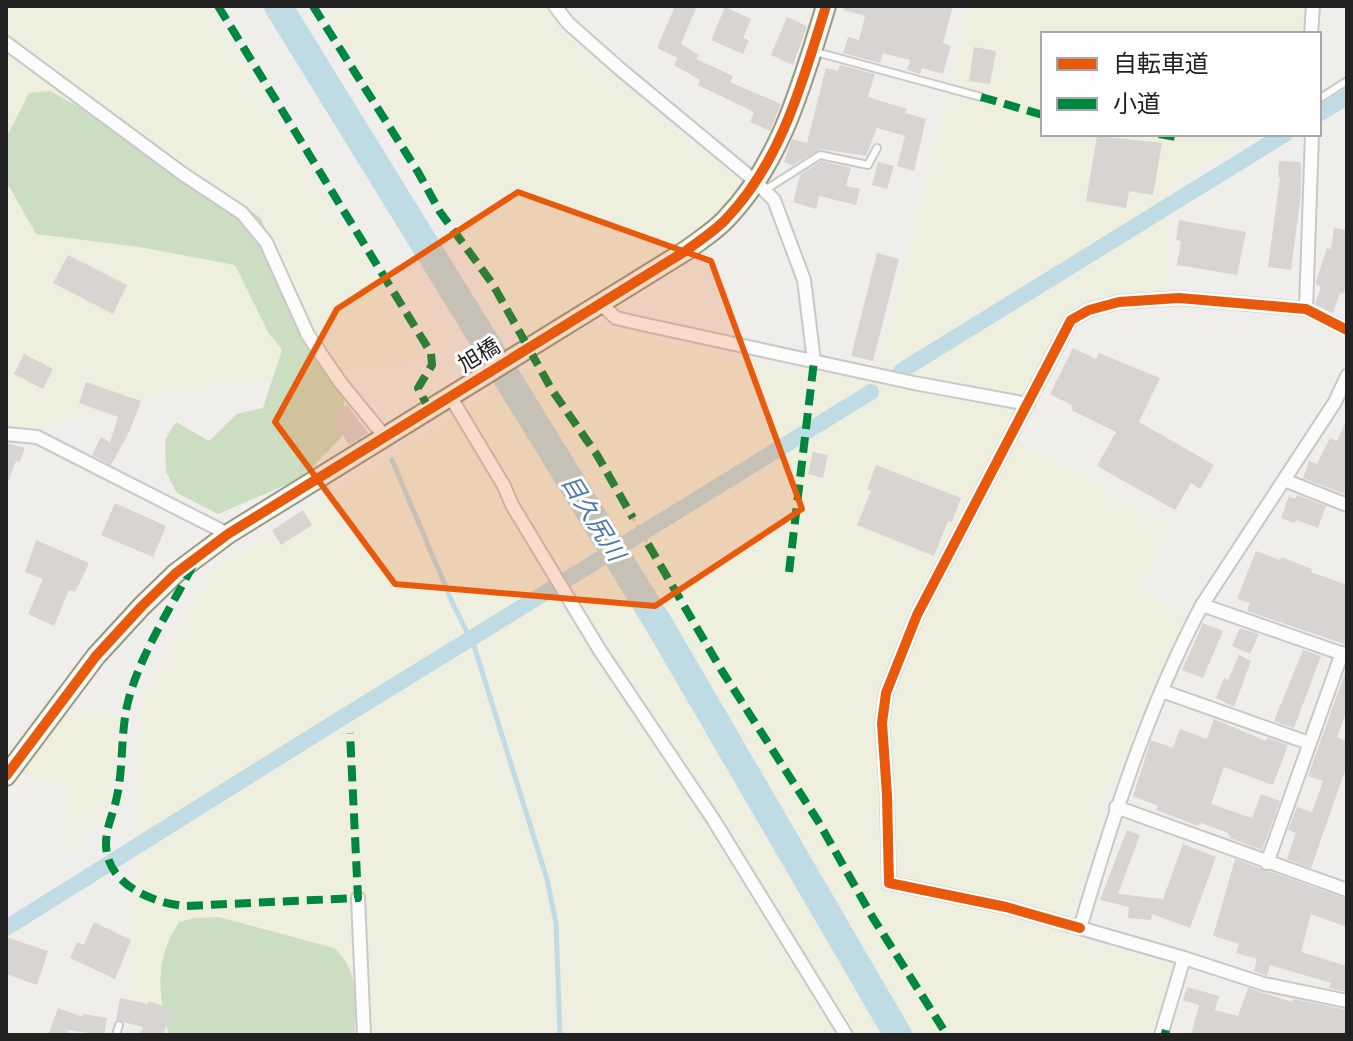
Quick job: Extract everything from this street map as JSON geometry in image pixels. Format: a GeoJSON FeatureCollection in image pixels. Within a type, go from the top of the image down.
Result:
{"type":"FeatureCollection","features":[{"type":"Feature","properties":{"kind":"street"},"geometry":{"type":"LineString","coordinates":[[555,6],[568,23],[774,200],[804,280],[814,361]]}},
{"type":"Feature","properties":{"kind":"street","name":"旭橋"},"geometry":{"type":"LineString","coordinates":[[6,776],[96,656],[176,573],[228,534],[687,250],[726,219],[760,186],[786,129],[826,6]]}},
{"type":"Feature","properties":{"kind":"street"},"geometry":{"type":"LineString","coordinates":[[1311,32],[1313,6]]}},
{"type":"Feature","properties":{"kind":"street"},"geometry":{"type":"LineString","coordinates":[[6,43],[183,174],[242,213],[266,242],[308,335],[340,382],[385,437]]}},
{"type":"Feature","properties":{"kind":"street"},"geometry":{"type":"LineString","coordinates":[[1306,309],[1312,136]]}},
{"type":"Feature","properties":{"kind":"street"},"geometry":{"type":"LineString","coordinates":[[1347,330],[1306,309],[1179,298],[1119,302],[1089,310],[1071,320],[917,615],[886,693],[882,723],[889,883],[1006,907],[1264,984],[1347,1001]]}},
{"type":"Feature","properties":{"kind":"street"},"geometry":{"type":"LineString","coordinates":[[601,304],[616,318],[1028,404]]}},
{"type":"Feature","properties":{"kind":"street"},"geometry":{"type":"LineString","coordinates":[[1080,928],[1116,807],[1162,691],[1202,605],[1335,402],[1347,376]]}},
{"type":"Feature","properties":{"kind":"street"},"geometry":{"type":"LineString","coordinates":[[452,394],[517,514],[599,649],[713,819],[846,1035]]}},
{"type":"Feature","properties":{"kind":"street"},"geometry":{"type":"LineString","coordinates":[[6,434],[37,437],[228,534]]}},
{"type":"Feature","properties":{"kind":"street"},"geometry":{"type":"LineString","coordinates":[[1284,480],[1347,505]]}},
{"type":"Feature","properties":{"kind":"street"},"geometry":{"type":"LineString","coordinates":[[1202,605],[1344,654],[1267,863]]}},
{"type":"Feature","properties":{"kind":"street"},"geometry":{"type":"LineString","coordinates":[[1162,691],[1309,743]]}},
{"type":"Feature","properties":{"kind":"street"},"geometry":{"type":"LineString","coordinates":[[1116,807],[1347,890]]}},
{"type":"Feature","properties":{"kind":"street"},"geometry":{"type":"LineString","coordinates":[[358,898],[364,1035]]}},
{"type":"Feature","properties":{"kind":"street"},"geometry":{"type":"LineString","coordinates":[[1161,1035],[1184,958]]}},
{"type":"Feature","properties":{"kind":"lane"},"geometry":{"type":"LineString","coordinates":[[812,51],[981,97]]}},
{"type":"Feature","properties":{"kind":"lane"},"geometry":{"type":"LineString","coordinates":[[1321,98],[1347,81]]}},
{"type":"Feature","properties":{"kind":"lane"},"geometry":{"type":"LineString","coordinates":[[760,186],[820,155],[868,165],[877,148]]}},
{"type":"Feature","properties":{"kind":"lane"},"geometry":{"type":"LineString","coordinates":[[116,1035],[119,1025]]}},
{"type":"Feature","properties":{"kind":"path"},"geometry":{"type":"LineString","coordinates":[[633,518],[648,544]]}},
{"type":"Feature","properties":{"kind":"highlighted area"},"geometry":{"type":"Polygon","coordinates":[[[518,192],[711,261],[802,509],[655,606],[395,584],[275,422],[337,309],[518,192]]]}},
{"type":"Feature","properties":{"kind":"green space"},"geometry":{"type":"Polygon","coordinates":[[[6,6],[208,6],[426,361],[171,392],[6,437],[6,6]]]}},
{"type":"Feature","properties":{"kind":"green space"},"geometry":{"type":"Polygon","coordinates":[[[350,6],[548,6],[587,53],[745,186],[683,245],[577,309],[590,324],[795,372],[879,366],[970,6],[1307,6],[1305,32],[1041,32],[1041,136],[1253,136],[1169,186],[1168,290],[1114,296],[1069,314],[1002,432],[1174,529],[1141,584],[1185,618],[1112,782],[1065,935],[1175,968],[1154,1035],[130,1035],[142,696],[215,567],[540,364],[329,18],[350,6]]]}},
{"type":"Feature","properties":{"kind":"green space"},"geometry":{"type":"Polygon","coordinates":[[[50,91],[177,161],[261,218],[297,308],[344,396],[345,427],[341,438],[302,478],[218,514],[177,493],[166,472],[165,440],[176,422],[209,441],[237,414],[263,408],[282,350],[268,332],[235,265],[139,247],[36,234],[6,181],[6,138],[29,93],[50,91]]]}},
{"type":"Feature","properties":{"kind":"green space"},"geometry":{"type":"Polygon","coordinates":[[[82,711],[119,720],[108,807],[102,820],[87,833],[75,854],[64,850],[70,787],[23,773],[59,722],[70,712],[76,714],[82,711]]]}},
{"type":"Feature","properties":{"kind":"green space"},"geometry":{"type":"Polygon","coordinates":[[[219,917],[334,948],[343,957],[352,977],[355,1035],[169,1035],[160,977],[165,950],[179,922],[219,917]]]}},
{"type":"Feature","properties":{"kind":"building"},"geometry":{"type":"Polygon","coordinates":[[[675,6],[697,6],[681,44],[699,55],[696,59],[733,76],[730,82],[781,104],[770,131],[750,122],[754,112],[698,85],[700,80],[674,65],[678,58],[657,48],[675,6]]]}},
{"type":"Feature","properties":{"kind":"building"},"geometry":{"type":"Polygon","coordinates":[[[844,6],[953,6],[943,43],[951,46],[943,74],[922,68],[920,74],[907,70],[910,60],[883,53],[880,63],[843,53],[848,37],[859,40],[865,16],[843,10],[844,6]]]}},
{"type":"Feature","properties":{"kind":"building"},"geometry":{"type":"Polygon","coordinates":[[[725,7],[751,19],[743,38],[749,40],[743,54],[711,40],[725,7]]]}},
{"type":"Feature","properties":{"kind":"building"},"geometry":{"type":"Polygon","coordinates":[[[787,17],[807,26],[793,65],[771,55],[787,17]]]}},
{"type":"Feature","properties":{"kind":"building"},"geometry":{"type":"Polygon","coordinates":[[[974,47],[996,51],[990,84],[969,81],[974,47]]]}},
{"type":"Feature","properties":{"kind":"building"},"geometry":{"type":"Polygon","coordinates":[[[840,65],[875,74],[868,97],[907,109],[905,113],[926,119],[914,171],[897,166],[905,136],[877,128],[866,156],[820,149],[793,165],[784,162],[792,139],[807,143],[826,68],[838,71],[840,65]]]}},
{"type":"Feature","properties":{"kind":"building"},"geometry":{"type":"Polygon","coordinates":[[[1097,136],[1162,143],[1153,195],[1129,191],[1126,208],[1086,201],[1097,136]]]}},
{"type":"Feature","properties":{"kind":"building"},"geometry":{"type":"Polygon","coordinates":[[[821,161],[851,168],[846,186],[860,189],[856,205],[819,196],[816,209],[793,202],[800,175],[821,161]]]}},
{"type":"Feature","properties":{"kind":"building"},"geometry":{"type":"Polygon","coordinates":[[[1279,161],[1301,162],[1301,194],[1291,270],[1268,267],[1280,177],[1279,161]]]}},
{"type":"Feature","properties":{"kind":"building"},"geometry":{"type":"Polygon","coordinates":[[[878,162],[894,166],[887,189],[872,185],[878,162]]]}},
{"type":"Feature","properties":{"kind":"building"},"geometry":{"type":"Polygon","coordinates":[[[1179,220],[1246,232],[1237,275],[1177,265],[1181,241],[1176,240],[1179,220]]]}},
{"type":"Feature","properties":{"kind":"building"},"geometry":{"type":"Polygon","coordinates":[[[1334,228],[1347,230],[1347,284],[1333,313],[1315,304],[1321,287],[1316,285],[1316,281],[1327,248],[1331,249],[1334,228]]]}},
{"type":"Feature","properties":{"kind":"building"},"geometry":{"type":"Polygon","coordinates":[[[877,253],[899,259],[873,361],[851,356],[877,253]]]}},
{"type":"Feature","properties":{"kind":"building"},"geometry":{"type":"Polygon","coordinates":[[[68,255],[127,285],[113,314],[53,283],[68,255]]]}},
{"type":"Feature","properties":{"kind":"building"},"geometry":{"type":"Polygon","coordinates":[[[1073,348],[1096,359],[1099,353],[1160,378],[1139,422],[1214,465],[1200,489],[1191,483],[1175,510],[1097,466],[1116,432],[1071,410],[1073,406],[1050,394],[1073,348]]]}},
{"type":"Feature","properties":{"kind":"building"},"geometry":{"type":"Polygon","coordinates":[[[24,354],[53,369],[43,389],[14,374],[24,354]]]}},
{"type":"Feature","properties":{"kind":"building"},"geometry":{"type":"Polygon","coordinates":[[[86,382],[141,401],[111,465],[92,455],[101,437],[110,442],[118,417],[79,403],[86,382]]]}},
{"type":"Feature","properties":{"kind":"building"},"geometry":{"type":"Polygon","coordinates":[[[347,405],[368,433],[349,445],[331,416],[347,405]]]}},
{"type":"Feature","properties":{"kind":"building"},"geometry":{"type":"Polygon","coordinates":[[[1347,420],[1347,495],[1303,478],[1309,461],[1317,464],[1330,438],[1337,441],[1347,420]]]}},
{"type":"Feature","properties":{"kind":"building"},"geometry":{"type":"Polygon","coordinates":[[[6,443],[25,448],[19,463],[16,461],[7,485],[6,443]]]}},
{"type":"Feature","properties":{"kind":"building"},"geometry":{"type":"Polygon","coordinates":[[[813,452],[828,455],[823,478],[808,474],[813,452]]]}},
{"type":"Feature","properties":{"kind":"building"},"geometry":{"type":"Polygon","coordinates":[[[876,465],[961,498],[934,556],[857,525],[871,491],[867,489],[876,465]]]}},
{"type":"Feature","properties":{"kind":"building"},"geometry":{"type":"Polygon","coordinates":[[[1297,495],[1326,506],[1318,528],[1281,518],[1289,496],[1295,499],[1297,495]]]}},
{"type":"Feature","properties":{"kind":"building"},"geometry":{"type":"Polygon","coordinates":[[[115,503],[166,526],[153,557],[101,535],[115,503]]]}},
{"type":"Feature","properties":{"kind":"building"},"geometry":{"type":"Polygon","coordinates":[[[303,510],[312,525],[281,545],[272,530],[303,510]]]}},
{"type":"Feature","properties":{"kind":"building"},"geometry":{"type":"Polygon","coordinates":[[[36,540],[89,563],[75,592],[69,590],[54,626],[28,614],[43,579],[25,572],[36,540]]]}},
{"type":"Feature","properties":{"kind":"building"},"geometry":{"type":"Polygon","coordinates":[[[1256,551],[1280,560],[1281,557],[1347,585],[1347,645],[1247,611],[1250,603],[1237,599],[1256,551]]]}},
{"type":"Feature","properties":{"kind":"building"},"geometry":{"type":"Polygon","coordinates":[[[1203,623],[1223,631],[1203,678],[1182,670],[1203,623]]]}},
{"type":"Feature","properties":{"kind":"building"},"geometry":{"type":"Polygon","coordinates":[[[1240,628],[1259,634],[1250,654],[1232,646],[1240,628]]]}},
{"type":"Feature","properties":{"kind":"building"},"geometry":{"type":"Polygon","coordinates":[[[1303,650],[1321,656],[1294,728],[1274,721],[1303,650]]]}},
{"type":"Feature","properties":{"kind":"building"},"geometry":{"type":"Polygon","coordinates":[[[1239,655],[1251,661],[1234,707],[1216,698],[1239,655]]]}},
{"type":"Feature","properties":{"kind":"building"},"geometry":{"type":"Polygon","coordinates":[[[1346,670],[1347,711],[1337,737],[1347,741],[1347,765],[1311,868],[1287,859],[1296,833],[1288,830],[1297,807],[1312,812],[1323,781],[1308,776],[1346,670]]]}},
{"type":"Feature","properties":{"kind":"building"},"geometry":{"type":"Polygon","coordinates":[[[1214,719],[1266,741],[1267,738],[1288,745],[1273,785],[1224,767],[1211,804],[1252,818],[1261,794],[1280,801],[1262,850],[1230,838],[1228,833],[1201,823],[1198,826],[1156,810],[1158,806],[1133,796],[1151,740],[1173,748],[1180,729],[1207,739],[1214,719]]]}},
{"type":"Feature","properties":{"kind":"building"},"geometry":{"type":"Polygon","coordinates":[[[1127,830],[1140,835],[1118,894],[1163,899],[1183,844],[1216,857],[1190,928],[1152,914],[1151,920],[1128,918],[1129,907],[1100,900],[1127,830]]]}},
{"type":"Feature","properties":{"kind":"building"},"geometry":{"type":"Polygon","coordinates":[[[1235,859],[1347,899],[1347,927],[1311,914],[1301,952],[1347,966],[1347,992],[1329,988],[1331,983],[1270,965],[1267,976],[1254,971],[1257,959],[1236,953],[1239,944],[1213,936],[1235,859]]]}},
{"type":"Feature","properties":{"kind":"building"},"geometry":{"type":"Polygon","coordinates":[[[94,922],[131,940],[115,979],[70,958],[77,942],[84,945],[94,922]]]}},
{"type":"Feature","properties":{"kind":"building"},"geometry":{"type":"Polygon","coordinates":[[[6,937],[48,951],[37,985],[6,974],[6,937]]]}},
{"type":"Feature","properties":{"kind":"building"},"geometry":{"type":"Polygon","coordinates":[[[1187,987],[1219,996],[1215,1010],[1238,1016],[1248,988],[1292,1002],[1293,999],[1347,1010],[1347,1035],[1191,1035],[1199,1005],[1183,1000],[1187,987]]]}},
{"type":"Feature","properties":{"kind":"building"},"geometry":{"type":"Polygon","coordinates":[[[120,998],[148,1004],[149,1001],[173,1009],[163,1035],[140,1035],[143,1027],[116,1020],[120,998]]]}},
{"type":"Feature","properties":{"kind":"building"},"geometry":{"type":"Polygon","coordinates":[[[58,1008],[83,1017],[83,1014],[107,1018],[104,1035],[68,1030],[66,1035],[48,1035],[58,1008]]]}},
{"type":"Feature","properties":{"kind":"waterway","name":"目久尻川"},"geometry":{"type":"LineString","coordinates":[[278,6],[660,626],[898,1035]]}},
{"type":"Feature","properties":{"kind":"waterway"},"geometry":{"type":"LineString","coordinates":[[1321,113],[1347,97]]}},
{"type":"Feature","properties":{"kind":"waterway"},"geometry":{"type":"LineString","coordinates":[[901,371],[1282,136]]}},
{"type":"Feature","properties":{"kind":"waterway"},"geometry":{"type":"LineString","coordinates":[[6,928],[871,392]]}},
{"type":"Feature","properties":{"kind":"waterway"},"geometry":{"type":"LineString","coordinates":[[392,460],[474,646],[547,879],[556,923],[560,1035]]}},
{"type":"Feature","properties":{"kind":"marked path"},"geometry":{"type":"LineString","coordinates":[[218,6],[431,353],[432,365],[418,388],[429,409]]}},
{"type":"Feature","properties":{"kind":"marked path"},"geometry":{"type":"LineString","coordinates":[[313,6],[440,212],[492,283],[552,390],[597,455],[633,518]]}},
{"type":"Feature","properties":{"kind":"marked path"},"geometry":{"type":"LineString","coordinates":[[981,97],[1041,114]]}},
{"type":"Feature","properties":{"kind":"marked path"},"geometry":{"type":"LineString","coordinates":[[1170,136],[1176,137]]}},
{"type":"Feature","properties":{"kind":"marked path"},"geometry":{"type":"LineString","coordinates":[[789,572],[814,361]]}},
{"type":"Feature","properties":{"kind":"marked path"},"geometry":{"type":"LineString","coordinates":[[648,544],[722,671],[818,821],[873,918],[947,1035]]}},
{"type":"Feature","properties":{"kind":"marked path"},"geometry":{"type":"LineString","coordinates":[[193,565],[141,663],[126,710],[119,784],[106,844],[108,858],[122,880],[146,896],[185,906],[358,898],[350,733]]}},
{"type":"Feature","properties":{"kind":"marked path"},"geometry":{"type":"LineString","coordinates":[[1161,1033],[1169,1035]]}},
{"type":"Feature","properties":{"kind":"cycle path"},"geometry":{"type":"LineString","coordinates":[[6,776],[96,656],[176,573],[228,534],[687,250],[722,223],[762,172],[776,146],[799,91],[826,6]]}},
{"type":"Feature","properties":{"kind":"cycle path"},"geometry":{"type":"LineString","coordinates":[[1080,928],[1006,907],[889,883],[882,723],[886,693],[917,615],[1071,320],[1089,310],[1119,302],[1179,298],[1306,309],[1347,330]]}}]}
